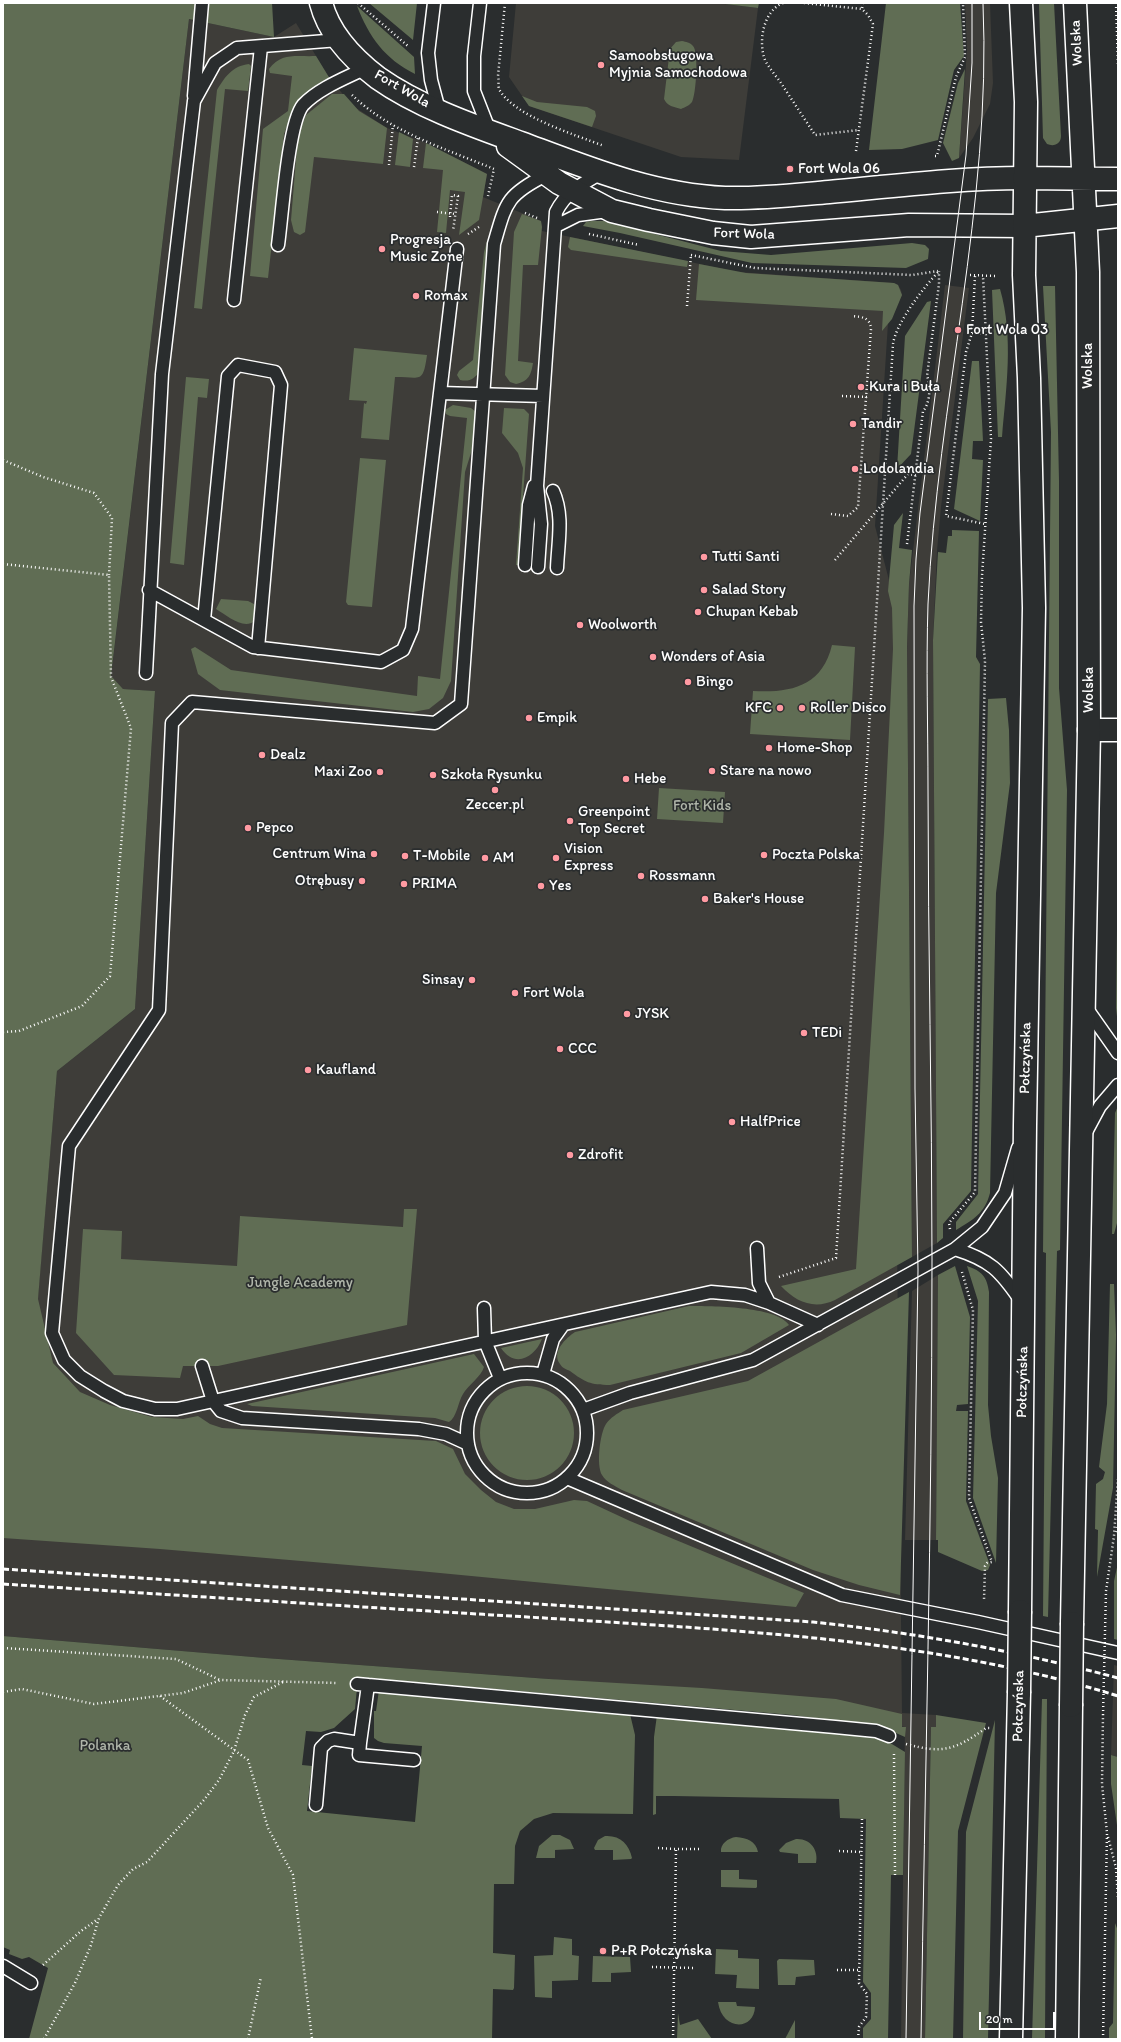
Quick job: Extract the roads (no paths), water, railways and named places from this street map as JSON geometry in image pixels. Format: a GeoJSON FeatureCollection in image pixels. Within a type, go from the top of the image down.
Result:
{"type":"FeatureCollection","features":[{"type":"Feature","properties":{"kind":"main road","name":"Fort Wola"},"geometry":{"type":"LineString","coordinates":[[321,3],[324,16],[339,40],[366,68],[396,89],[439,110],[490,132],[601,173],[647,186],[704,196],[747,198],[996,178],[1118,179]]}},
{"type":"Feature","properties":{"kind":"main road"},"geometry":{"type":"LineString","coordinates":[[1021,3],[1026,102],[1024,226]]}},
{"type":"Feature","properties":{"kind":"main road","name":"Wolska"},"geometry":{"type":"LineString","coordinates":[[1075,3],[1088,302],[1089,730]]}},
{"type":"Feature","properties":{"kind":"main road","name":"Fort Wola"},"geometry":{"type":"LineString","coordinates":[[490,132],[546,175],[612,211],[699,231],[743,236],[897,226],[1024,226],[1085,218],[1118,216]]}},
{"type":"Feature","properties":{"kind":"main road","name":"Połczyńska"},"geometry":{"type":"LineString","coordinates":[[1011,2039],[1019,1693],[1025,1125],[1034,600],[1029,378],[1024,275],[1024,226]]}},
{"type":"Feature","properties":{"kind":"main road"},"geometry":{"type":"LineString","coordinates":[[1067,2039],[1072,1623],[1089,730],[1118,730]]}},
{"type":"Feature","properties":{"kind":"lane"},"geometry":{"type":"LineString","coordinates":[[146,673],[149,590],[162,374],[194,101],[202,3]]}},
{"type":"Feature","properties":{"kind":"lane"},"geometry":{"type":"LineString","coordinates":[[434,3],[428,53],[431,80],[439,110]]}},
{"type":"Feature","properties":{"kind":"lane"},"geometry":{"type":"LineString","coordinates":[[480,3],[474,56],[474,91],[490,132]]}},
{"type":"Feature","properties":{"kind":"lane"},"geometry":{"type":"LineString","coordinates":[[194,101],[215,63],[237,48],[339,40]]}},
{"type":"Feature","properties":{"kind":"lane"},"geometry":{"type":"LineString","coordinates":[[234,300],[261,47]]}},
{"type":"Feature","properties":{"kind":"lane"},"geometry":{"type":"LineString","coordinates":[[278,245],[293,125],[303,105],[320,92],[366,68]]}},
{"type":"Feature","properties":{"kind":"lane"},"geometry":{"type":"LineString","coordinates":[[538,567],[541,524],[537,472],[556,212],[562,200],[571,190],[601,173]]}},
{"type":"Feature","properties":{"kind":"lane"},"geometry":{"type":"LineString","coordinates":[[546,175],[523,187],[506,206],[494,244],[461,704],[435,724],[192,702],[172,723],[159,1010],[69,1146],[52,1333],[64,1360],[80,1376],[123,1401],[155,1410],[177,1409],[711,1292],[745,1295],[769,1303],[818,1325]]}},
{"type":"Feature","properties":{"kind":"lane"},"geometry":{"type":"LineString","coordinates":[[556,226],[578,215],[612,211]]}},
{"type":"Feature","properties":{"kind":"lane"},"geometry":{"type":"LineString","coordinates":[[149,590],[253,647],[381,662],[403,650],[412,629],[457,249]]}},
{"type":"Feature","properties":{"kind":"lane"},"geometry":{"type":"LineString","coordinates":[[204,620],[228,376],[238,366],[275,372],[281,385],[258,648]]}},
{"type":"Feature","properties":{"kind":"lane"},"geometry":{"type":"LineString","coordinates":[[440,393],[543,396]]}},
{"type":"Feature","properties":{"kind":"lane"},"geometry":{"type":"LineString","coordinates":[[525,565],[529,506],[537,472]]}},
{"type":"Feature","properties":{"kind":"lane"},"geometry":{"type":"LineString","coordinates":[[552,491],[557,500],[560,514],[557,568]]}},
{"type":"Feature","properties":{"kind":"lane"},"geometry":{"type":"LineString","coordinates":[[1084,1004],[1118,1053]]}},
{"type":"Feature","properties":{"kind":"lane"},"geometry":{"type":"LineString","coordinates":[[1082,1139],[1100,1106],[1118,1085]]}},
{"type":"Feature","properties":{"kind":"lane"},"geometry":{"type":"LineString","coordinates":[[583,1410],[630,1393],[753,1360],[955,1249],[982,1227],[1005,1193],[1025,1125]]}},
{"type":"Feature","properties":{"kind":"lane"},"geometry":{"type":"LineString","coordinates":[[757,1248],[760,1283],[769,1303]]}},
{"type":"Feature","properties":{"kind":"lane"},"geometry":{"type":"LineString","coordinates":[[955,1249],[978,1256],[1004,1276],[1023,1304]]}},
{"type":"Feature","properties":{"kind":"lane"},"geometry":{"type":"LineString","coordinates":[[484,1308],[485,1342],[500,1378]]}},
{"type":"Feature","properties":{"kind":"lane"},"geometry":{"type":"LineString","coordinates":[[543,1374],[553,1339],[563,1325]]}},
{"type":"Feature","properties":{"kind":"lane"},"geometry":{"type":"LineString","coordinates":[[202,1366],[213,1401],[221,1411],[242,1418],[419,1429],[446,1434],[468,1444]]}},
{"type":"Feature","properties":{"kind":"lane"},"geometry":{"type":"LineString","coordinates":[[521,1372],[543,1374],[551,1377],[570,1390],[583,1410],[587,1430],[584,1450],[580,1460],[567,1478],[551,1488],[531,1493],[511,1491],[492,1482],[475,1464],[468,1444],[467,1422],[475,1401],[482,1391],[500,1378],[521,1372]]}},
{"type":"Feature","properties":{"kind":"lane"},"geometry":{"type":"LineString","coordinates":[[567,1478],[842,1595],[978,1622],[1118,1653]]}},
{"type":"Feature","properties":{"kind":"lane"},"geometry":{"type":"LineString","coordinates":[[414,1760],[359,1755],[363,1684],[827,1726],[876,1731],[890,1736]]}},
{"type":"Feature","properties":{"kind":"lane"},"geometry":{"type":"LineString","coordinates":[[316,1805],[321,1748],[328,1740],[334,1739],[360,1743]]}},
{"type":"Feature","properties":{"kind":"lane"},"geometry":{"type":"LineString","coordinates":[[3,1966],[31,1983]]}},
{"type":"Feature","properties":{"kind":"tram line"},"geometry":{"type":"LineString","coordinates":[[906,2039],[918,1270],[915,1089],[914,606],[920,513],[966,155],[972,63],[972,3]]}},
{"type":"Feature","properties":{"kind":"tram line"},"geometry":{"type":"LineString","coordinates":[[921,2039],[932,1357],[927,674],[928,604],[933,529],[972,229],[979,154],[984,79],[983,3]]}},
{"type":"Feature","properties":{"kind":"railway"},"geometry":{"type":"LineString","coordinates":[[3,1569],[813,1622],[929,1637],[1042,1659],[1118,1678]]}},
{"type":"Feature","properties":{"kind":"railway"},"geometry":{"type":"LineString","coordinates":[[3,1584],[631,1623],[842,1641],[912,1650],[981,1662],[1050,1677],[1118,1696]]}},
{"type":"Feature","properties":{"kind":"place","name":"Samoobsługowa Myjnia Samochodowa"},"geometry":{"type":"Point","coordinates":[601,65]}},
{"type":"Feature","properties":{"kind":"place","name":"Fort Wola 06"},"geometry":{"type":"Point","coordinates":[790,169]}},
{"type":"Feature","properties":{"kind":"place","name":"Progresja Music Zone"},"geometry":{"type":"Point","coordinates":[382,249]}},
{"type":"Feature","properties":{"kind":"place","name":"Romax"},"geometry":{"type":"Point","coordinates":[416,296]}},
{"type":"Feature","properties":{"kind":"place","name":"Fort Wola 03"},"geometry":{"type":"Point","coordinates":[958,330]}},
{"type":"Feature","properties":{"kind":"place","name":"Kura i Buła"},"geometry":{"type":"Point","coordinates":[861,387]}},
{"type":"Feature","properties":{"kind":"place","name":"Tandir"},"geometry":{"type":"Point","coordinates":[853,424]}},
{"type":"Feature","properties":{"kind":"place","name":"Lodolandia"},"geometry":{"type":"Point","coordinates":[855,469]}},
{"type":"Feature","properties":{"kind":"place","name":"Tutti Santi"},"geometry":{"type":"Point","coordinates":[704,557]}},
{"type":"Feature","properties":{"kind":"place","name":"Salad Story"},"geometry":{"type":"Point","coordinates":[704,590]}},
{"type":"Feature","properties":{"kind":"place","name":"Chupan Kebab"},"geometry":{"type":"Point","coordinates":[698,612]}},
{"type":"Feature","properties":{"kind":"place","name":"Woolworth"},"geometry":{"type":"Point","coordinates":[580,625]}},
{"type":"Feature","properties":{"kind":"place","name":"Wonders of Asia"},"geometry":{"type":"Point","coordinates":[653,657]}},
{"type":"Feature","properties":{"kind":"place","name":"Bingo"},"geometry":{"type":"Point","coordinates":[688,682]}},
{"type":"Feature","properties":{"kind":"place","name":"KFC"},"geometry":{"type":"Point","coordinates":[780,708]}},
{"type":"Feature","properties":{"kind":"place","name":"Roller Disco"},"geometry":{"type":"Point","coordinates":[802,708]}},
{"type":"Feature","properties":{"kind":"place","name":"Empik"},"geometry":{"type":"Point","coordinates":[529,718]}},
{"type":"Feature","properties":{"kind":"place","name":"Home-Shop"},"geometry":{"type":"Point","coordinates":[769,748]}},
{"type":"Feature","properties":{"kind":"place","name":"Dealz"},"geometry":{"type":"Point","coordinates":[262,755]}},
{"type":"Feature","properties":{"kind":"place","name":"Stare na nowo"},"geometry":{"type":"Point","coordinates":[712,771]}},
{"type":"Feature","properties":{"kind":"place","name":"Maxi Zoo"},"geometry":{"type":"Point","coordinates":[380,772]}},
{"type":"Feature","properties":{"kind":"place","name":"Szkoła Rysunku"},"geometry":{"type":"Point","coordinates":[433,775]}},
{"type":"Feature","properties":{"kind":"place","name":"Hebe"},"geometry":{"type":"Point","coordinates":[626,779]}},
{"type":"Feature","properties":{"kind":"place","name":"Zeccer.pl"},"geometry":{"type":"Point","coordinates":[495,790]}},
{"type":"Feature","properties":{"kind":"place","name":"Greenpoint Top Secret"},"geometry":{"type":"Point","coordinates":[570,821]}},
{"type":"Feature","properties":{"kind":"place","name":"Pepco"},"geometry":{"type":"Point","coordinates":[248,828]}},
{"type":"Feature","properties":{"kind":"place","name":"Centrum Wina"},"geometry":{"type":"Point","coordinates":[374,854]}},
{"type":"Feature","properties":{"kind":"place","name":"Poczta Polska"},"geometry":{"type":"Point","coordinates":[764,855]}},
{"type":"Feature","properties":{"kind":"place","name":"T-Mobile"},"geometry":{"type":"Point","coordinates":[405,856]}},
{"type":"Feature","properties":{"kind":"place","name":"AM"},"geometry":{"type":"Point","coordinates":[485,858]}},
{"type":"Feature","properties":{"kind":"place","name":"Vision Express"},"geometry":{"type":"Point","coordinates":[556,858]}},
{"type":"Feature","properties":{"kind":"place","name":"Rossmann"},"geometry":{"type":"Point","coordinates":[641,876]}},
{"type":"Feature","properties":{"kind":"place","name":"Otrębusy"},"geometry":{"type":"Point","coordinates":[362,881]}},
{"type":"Feature","properties":{"kind":"place","name":"PRIMA"},"geometry":{"type":"Point","coordinates":[404,884]}},
{"type":"Feature","properties":{"kind":"place","name":"Yes"},"geometry":{"type":"Point","coordinates":[541,886]}},
{"type":"Feature","properties":{"kind":"place","name":"Baker's House"},"geometry":{"type":"Point","coordinates":[705,899]}},
{"type":"Feature","properties":{"kind":"place","name":"Sinsay"},"geometry":{"type":"Point","coordinates":[472,980]}},
{"type":"Feature","properties":{"kind":"place","name":"Fort Wola"},"geometry":{"type":"Point","coordinates":[515,993]}},
{"type":"Feature","properties":{"kind":"place","name":"JYSK"},"geometry":{"type":"Point","coordinates":[627,1014]}},
{"type":"Feature","properties":{"kind":"place","name":"TEDi"},"geometry":{"type":"Point","coordinates":[804,1033]}},
{"type":"Feature","properties":{"kind":"place","name":"CCC"},"geometry":{"type":"Point","coordinates":[560,1049]}},
{"type":"Feature","properties":{"kind":"place","name":"Kaufland"},"geometry":{"type":"Point","coordinates":[308,1070]}},
{"type":"Feature","properties":{"kind":"place","name":"HalfPrice"},"geometry":{"type":"Point","coordinates":[732,1122]}},
{"type":"Feature","properties":{"kind":"place","name":"Zdrofit"},"geometry":{"type":"Point","coordinates":[570,1155]}},
{"type":"Feature","properties":{"kind":"place","name":"P+R Połczyńska"},"geometry":{"type":"Point","coordinates":[603,1951]}},
{"type":"Feature","properties":{"kind":"park label","name":"Fort Kids"},"geometry":{"type":"Point","coordinates":[702,806]}},
{"type":"Feature","properties":{"kind":"park label","name":"Jungle Academy"},"geometry":{"type":"Point","coordinates":[300,1283]}},
{"type":"Feature","properties":{"kind":"park label","name":"Polanka"},"geometry":{"type":"Point","coordinates":[105,1746]}}]}
